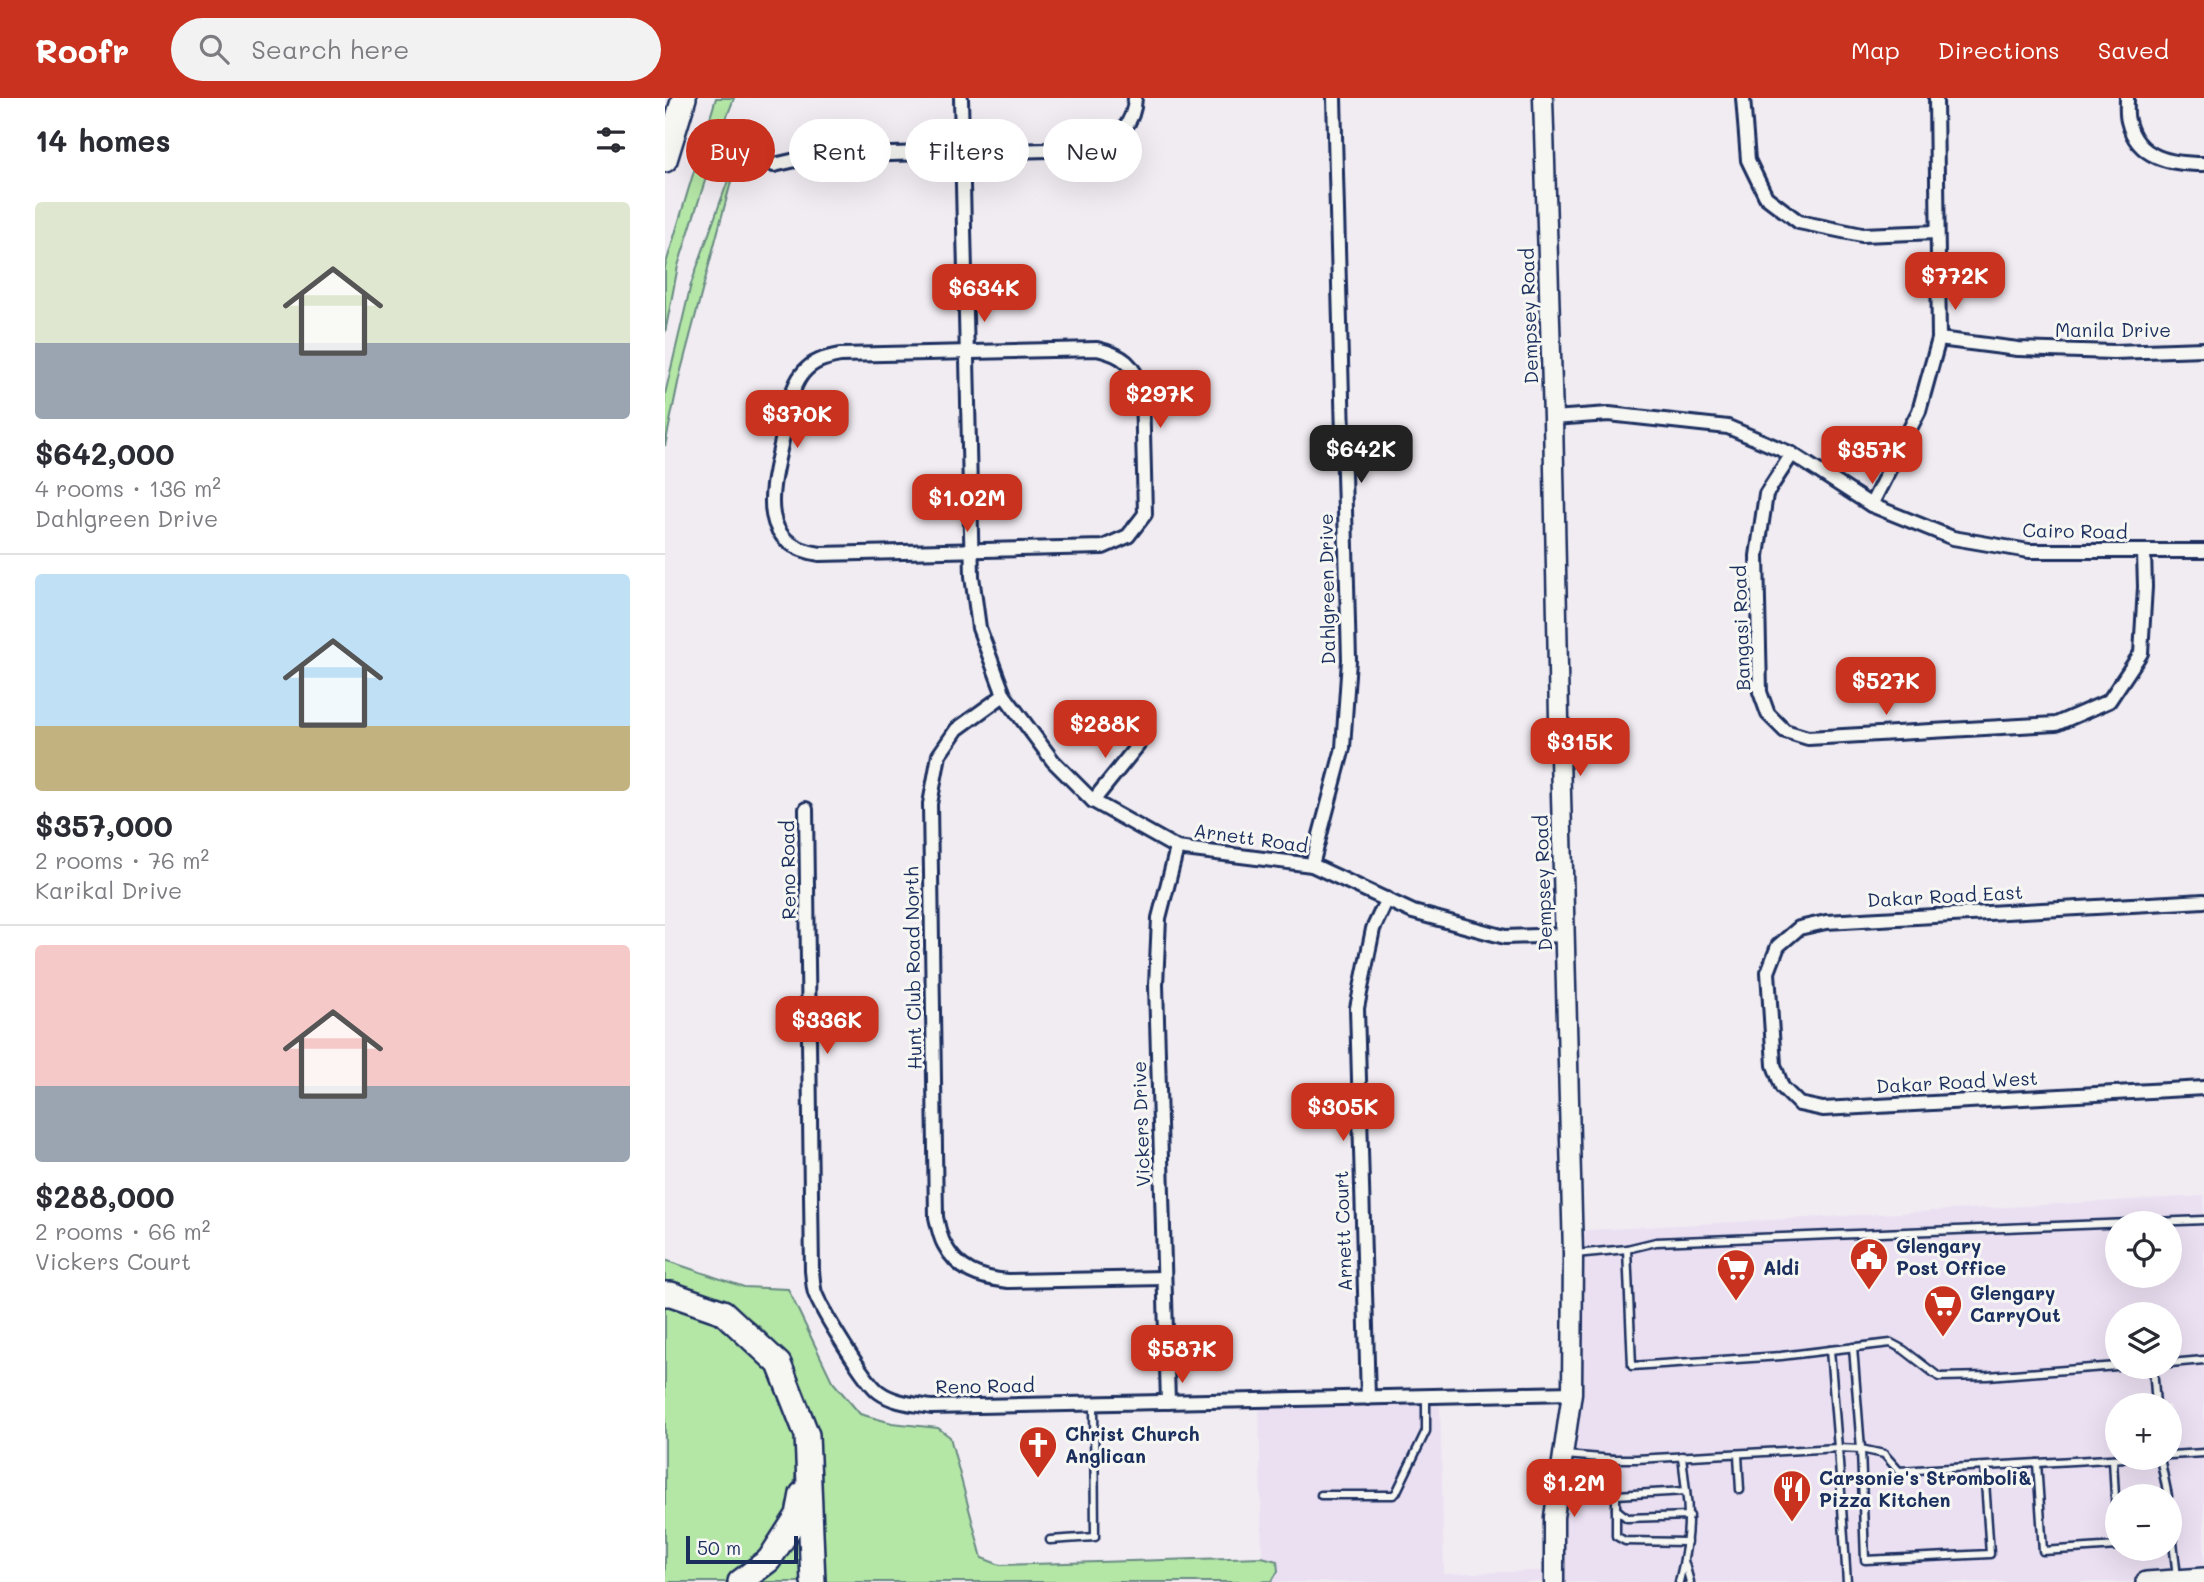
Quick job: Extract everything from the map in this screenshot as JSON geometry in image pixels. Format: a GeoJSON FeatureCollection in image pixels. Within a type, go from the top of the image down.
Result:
{"type":"FeatureCollection","features":[{"type":"Feature","properties":{"kind":"highway"},"geometry":{"type":"LineString","coordinates":[[665,160],[684,98]]}},
{"type":"Feature","properties":{"kind":"highway"},"geometry":{"type":"LineString","coordinates":[[665,1294],[723,1312],[779,1364],[807,1435],[813,1582]]}},
{"type":"Feature","properties":{"kind":"highway"},"geometry":{"type":"LineString","coordinates":[[740,1582],[769,1560],[798,1515],[809,1463]]}},
{"type":"Feature","properties":{"kind":"main road","name":"Dempsey Road"},"geometry":{"type":"LineString","coordinates":[[1543,98],[1573,1254],[1572,1393],[1555,1517],[1554,1582]]}},
{"type":"Feature","properties":{"kind":"main road"},"geometry":{"type":"LineString","coordinates":[[2146,1582],[2204,1578]]}},
{"type":"Feature","properties":{"kind":"street","name":"Arnett Road"},"geometry":{"type":"LineString","coordinates":[[961,98],[961,119]]}},
{"type":"Feature","properties":{"kind":"street"},"geometry":{"type":"LineString","coordinates":[[1029,151],[1090,149],[1107,143],[1122,133],[1131,119],[1135,98]]}},
{"type":"Feature","properties":{"kind":"street","name":"Dahlgreen Drive"},"geometry":{"type":"LineString","coordinates":[[1312,865],[1343,748],[1349,660],[1334,98]]}},
{"type":"Feature","properties":{"kind":"street"},"geometry":{"type":"LineString","coordinates":[[1742,98],[1748,160],[1766,197],[1799,222],[1862,235],[1937,232]]}},
{"type":"Feature","properties":{"kind":"street"},"geometry":{"type":"LineString","coordinates":[[1871,505],[1919,411],[1939,339],[1936,98]]}},
{"type":"Feature","properties":{"kind":"street"},"geometry":{"type":"LineString","coordinates":[[2127,98],[2128,121],[2138,143],[2156,158],[2179,164],[2204,164]]}},
{"type":"Feature","properties":{"kind":"street"},"geometry":{"type":"LineString","coordinates":[[775,164],[813,156],[905,154]]}},
{"type":"Feature","properties":{"kind":"street","name":"Arnett Road"},"geometry":{"type":"LineString","coordinates":[[963,182],[971,551],[979,628],[1004,695],[1053,761],[1093,801],[1177,848],[1312,865],[1413,912],[1505,937],[1565,935]]}},
{"type":"Feature","properties":{"kind":"street","name":"Manila Drive"},"geometry":{"type":"LineString","coordinates":[[1939,339],[2018,349],[2114,352],[2204,349]]}},
{"type":"Feature","properties":{"kind":"street"},"geometry":{"type":"LineString","coordinates":[[1097,349],[1113,353],[1127,362],[1137,374],[1142,390],[1145,514],[1128,536],[1103,547],[820,554],[801,551],[785,540],[773,519],[771,496],[793,389],[803,373],[816,361],[840,355],[968,352],[1097,349]]}},
{"type":"Feature","properties":{"kind":"street","name":"Cairo Road"},"geometry":{"type":"LineString","coordinates":[[1553,418],[1609,414],[1728,426],[1791,454],[1871,505],[1953,538],[2029,551],[2204,551]]}},
{"type":"Feature","properties":{"kind":"street","name":"Bangasi Road"},"geometry":{"type":"LineString","coordinates":[[1791,454],[1766,494],[1758,556],[1760,692],[1768,714],[1785,731],[1808,738],[2056,724],[2109,701],[2141,653],[2144,552]]}},
{"type":"Feature","properties":{"kind":"street","name":"Hunt Club Road North"},"geometry":{"type":"LineString","coordinates":[[1004,695],[957,729],[939,755],[930,804],[936,1217],[943,1244],[960,1264],[982,1278],[1008,1281],[1164,1278]]}},
{"type":"Feature","properties":{"kind":"street"},"geometry":{"type":"LineString","coordinates":[[1093,801],[1142,740]]}},
{"type":"Feature","properties":{"kind":"street","name":"Reno Road"},"geometry":{"type":"LineString","coordinates":[[806,809],[814,1291],[867,1379],[878,1392],[894,1400],[931,1407],[1572,1393]]}},
{"type":"Feature","properties":{"kind":"street","name":"Vickers Drive"},"geometry":{"type":"LineString","coordinates":[[1168,1402],[1156,985],[1159,918],[1177,848]]}},
{"type":"Feature","properties":{"kind":"street","name":"Arnett Court"},"geometry":{"type":"LineString","coordinates":[[1368,1398],[1357,1008],[1373,929],[1387,899]]}},
{"type":"Feature","properties":{"kind":"street","name":"Dakar Road East"},"geometry":{"type":"LineString","coordinates":[[1772,1027],[1768,972],[1778,946],[1799,928],[1839,922],[2204,901]]}},
{"type":"Feature","properties":{"kind":"street","name":"Dakar Road West"},"geometry":{"type":"LineString","coordinates":[[1772,1027],[1774,1065],[1781,1087],[1799,1104],[1823,1109],[2204,1088]]}},
{"type":"Feature","properties":{"kind":"lane"},"geometry":{"type":"LineString","coordinates":[[1573,1254],[1627,1249],[1656,1242],[2204,1220]]}},
{"type":"Feature","properties":{"kind":"lane"},"geometry":{"type":"LineString","coordinates":[[1627,1249],[1632,1366],[1781,1356],[1891,1343],[1939,1377],[2105,1367]]}},
{"type":"Feature","properties":{"kind":"lane"},"geometry":{"type":"LineString","coordinates":[[1853,1347],[1861,1449],[1865,1560],[1990,1554],[1984,1466]]}},
{"type":"Feature","properties":{"kind":"lane"},"geometry":{"type":"LineString","coordinates":[[1830,1350],[1847,1582]]}},
{"type":"Feature","properties":{"kind":"lane"},"geometry":{"type":"LineString","coordinates":[[2182,1362],[2204,1360]]}},
{"type":"Feature","properties":{"kind":"lane"},"geometry":{"type":"LineString","coordinates":[[1321,1495],[1397,1493],[1426,1432],[1426,1396]]}},
{"type":"Feature","properties":{"kind":"lane"},"geometry":{"type":"LineString","coordinates":[[1050,1540],[1095,1537],[1094,1403]]}},
{"type":"Feature","properties":{"kind":"lane"},"geometry":{"type":"LineString","coordinates":[[1564,1455],[1613,1460],[1861,1449],[1884,1454],[1899,1471],[2105,1459]]}},
{"type":"Feature","properties":{"kind":"lane"},"geometry":{"type":"LineString","coordinates":[[2182,1454],[2204,1453]]}},
{"type":"Feature","properties":{"kind":"lane"},"geometry":{"type":"LineString","coordinates":[[1738,1455],[1740,1490]]}},
{"type":"Feature","properties":{"kind":"lane"},"geometry":{"type":"LineString","coordinates":[[1679,1582],[1685,1562],[1690,1516],[1682,1457]]}},
{"type":"Feature","properties":{"kind":"lane"},"geometry":{"type":"LineString","coordinates":[[1613,1460],[1616,1536],[1625,1541],[1687,1542]]}},
{"type":"Feature","properties":{"kind":"lane"},"geometry":{"type":"LineString","coordinates":[[2038,1463],[2043,1551],[2105,1547]]}},
{"type":"Feature","properties":{"kind":"lane"},"geometry":{"type":"LineString","coordinates":[[1616,1495],[1686,1491]]}},
{"type":"Feature","properties":{"kind":"lane"},"geometry":{"type":"LineString","coordinates":[[1616,1509],[1627,1518],[1690,1516]]}},
{"type":"Feature","properties":{"kind":"lane"},"geometry":{"type":"LineString","coordinates":[[2175,1561],[2177,1581]]}},
{"type":"Feature","properties":{"kind":"lane"},"geometry":{"type":"LineString","coordinates":[[1685,1562],[1691,1582]]}},
{"type":"Feature","properties":{"kind":"shaded area"},"geometry":{"type":"Polygon","coordinates":[[[2204,1196],[2204,1582],[1251,1582],[1272,1581],[1277,1561],[1262,1557],[1259,1400],[1440,1396],[1444,1574],[1560,1570],[1576,1384],[1573,1231],[2204,1196]]]}},
{"type":"Feature","properties":{"kind":"green space"},"geometry":{"type":"Polygon","coordinates":[[[716,98],[734,98],[726,119],[710,119],[716,98]]]}},
{"type":"Feature","properties":{"kind":"green space"},"geometry":{"type":"Polygon","coordinates":[[[691,182],[705,182],[678,266],[665,333],[665,267],[691,182]]]}},
{"type":"Feature","properties":{"kind":"green space"},"geometry":{"type":"Polygon","coordinates":[[[727,182],[731,182],[679,378],[665,446],[665,394],[691,284],[727,182]]]}},
{"type":"Feature","properties":{"kind":"green space"},"geometry":{"type":"Polygon","coordinates":[[[665,1260],[744,1287],[788,1289],[832,1381],[860,1414],[892,1423],[938,1428],[950,1437],[982,1558],[1000,1565],[1262,1557],[1277,1561],[1278,1571],[1272,1581],[1251,1582],[821,1582],[781,1352],[761,1328],[737,1310],[665,1285],[665,1260]]]}},
{"type":"Feature","properties":{"kind":"green space"},"geometry":{"type":"Polygon","coordinates":[[[665,1302],[710,1316],[757,1353],[776,1379],[790,1412],[795,1439],[796,1469],[793,1493],[782,1523],[770,1543],[731,1582],[665,1582],[665,1302]]]}},
{"type":"Feature","properties":{"kind":"green space"},"geometry":{"type":"Polygon","coordinates":[[[796,1533],[800,1534],[802,1582],[757,1582],[796,1533]]]}},
{"type":"Feature","properties":{"kind":"place","name":"Glengary Post Office"},"geometry":{"type":"Point","coordinates":[1869,1291]}},
{"type":"Feature","properties":{"kind":"place","name":"Aldi"},"geometry":{"type":"Point","coordinates":[1736,1302]}},
{"type":"Feature","properties":{"kind":"place","name":"Glengary CarryOut"},"geometry":{"type":"Point","coordinates":[1943,1338]}},
{"type":"Feature","properties":{"kind":"place","name":"Christ Church Anglican"},"geometry":{"type":"Point","coordinates":[1038,1479]}},
{"type":"Feature","properties":{"kind":"place","name":"Carsonie's Stromboli& Pizza Kitchen"},"geometry":{"type":"Point","coordinates":[1792,1523]}}]}
